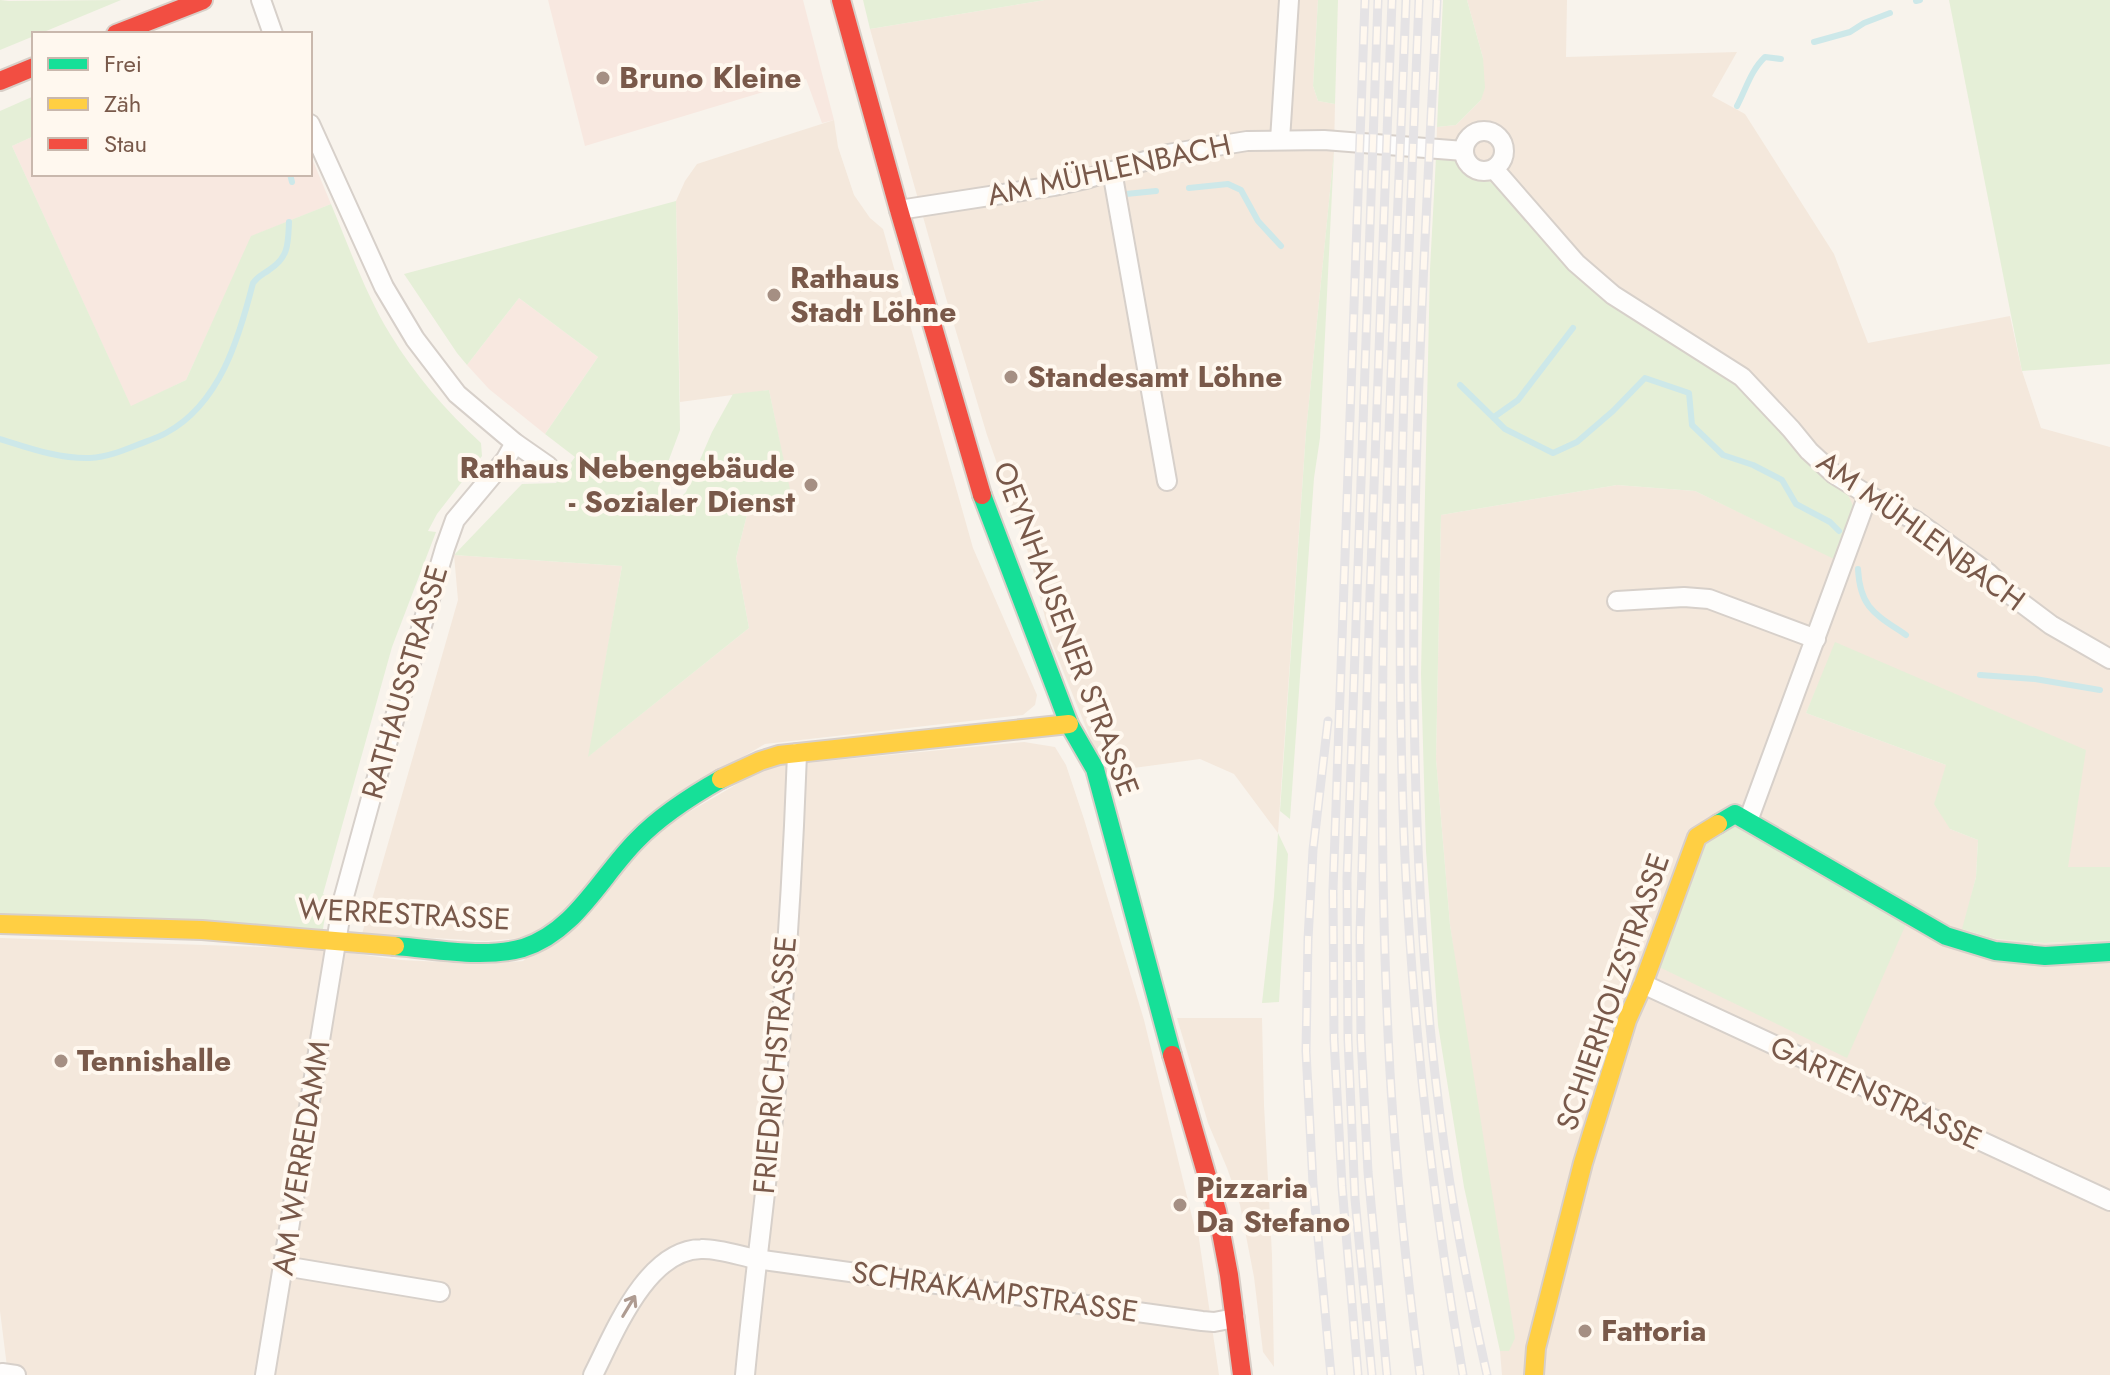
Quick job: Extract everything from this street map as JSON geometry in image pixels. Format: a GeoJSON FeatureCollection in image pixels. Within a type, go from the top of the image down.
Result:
{"type":"FeatureCollection","features":[{"type":"Feature","properties":{"kind":"street"},"geometry":{"type":"LineString","coordinates":[[121,32],[203,0]]}},
{"type":"Feature","properties":{"kind":"street"},"geometry":{"type":"LineString","coordinates":[[261,0],[272,32]]}},
{"type":"Feature","properties":{"kind":"street","name":"OEYNHAUSENER STRASSE"},"geometry":{"type":"LineString","coordinates":[[841,0],[982,492],[1069,724],[1095,769],[1217,1211],[1242,1375]]}},
{"type":"Feature","properties":{"kind":"street"},"geometry":{"type":"LineString","coordinates":[[1280,140],[1289,0]]}},
{"type":"Feature","properties":{"kind":"street"},"geometry":{"type":"LineString","coordinates":[[0,81],[32,68]]}},
{"type":"Feature","properties":{"kind":"street"},"geometry":{"type":"LineString","coordinates":[[312,128],[384,287],[415,339],[457,394],[515,443],[548,466]]}},
{"type":"Feature","properties":{"kind":"street"},"geometry":{"type":"LineString","coordinates":[[1492,132],[1503,142],[1503,157],[1494,169],[1482,171],[1467,162],[1465,144],[1472,134],[1492,132]]}},
{"type":"Feature","properties":{"kind":"street","name":"AM MÜHLENBACH"},"geometry":{"type":"LineString","coordinates":[[899,210],[1086,179],[1168,154],[1247,141],[1324,140],[1464,151]]}},
{"type":"Feature","properties":{"kind":"street","name":"AM MÜHLENBACH"},"geometry":{"type":"LineString","coordinates":[[1494,169],[1576,263],[1613,295],[1742,377],[1834,474],[1916,521],[1988,573],[2051,625],[2110,659]]}},
{"type":"Feature","properties":{"kind":"street"},"geometry":{"type":"LineString","coordinates":[[1112,171],[1167,481]]}},
{"type":"Feature","properties":{"kind":"street","name":"RATHAUSSTRASSE"},"geometry":{"type":"LineString","coordinates":[[335,940],[373,791],[455,520],[506,459],[515,443]]}},
{"type":"Feature","properties":{"kind":"street"},"geometry":{"type":"LineString","coordinates":[[1868,495],[1748,821],[1946,936],[1995,951],[2045,956],[2110,952]]}},
{"type":"Feature","properties":{"kind":"street"},"geometry":{"type":"LineString","coordinates":[[1617,601],[1684,597],[1709,599],[1816,639]]}},
{"type":"Feature","properties":{"kind":"street","name":"WERRESTRASSE"},"geometry":{"type":"LineString","coordinates":[[0,924],[228,931],[478,952],[520,950],[560,927],[628,848],[653,825],[696,795],[761,759],[1069,724]]}},
{"type":"Feature","properties":{"kind":"street","name":"FRIEDRICHSTRASSE"},"geometry":{"type":"LineString","coordinates":[[745,1375],[777,1077],[793,863],[797,753]]}},
{"type":"Feature","properties":{"kind":"street","name":"SCHIERHOLZSTRASSE"},"geometry":{"type":"LineString","coordinates":[[1534,1375],[1536,1348],[1583,1163],[1627,1020],[1697,837],[1735,814],[1748,821]]}},
{"type":"Feature","properties":{"kind":"street","name":"AM WERREDAMM"},"geometry":{"type":"LineString","coordinates":[[265,1375],[335,940]]}},
{"type":"Feature","properties":{"kind":"street","name":"GARTENSTRASSE"},"geometry":{"type":"LineString","coordinates":[[1643,984],[2110,1201]]}},
{"type":"Feature","properties":{"kind":"street","name":"SCHRAKAMPSTRASSE"},"geometry":{"type":"LineString","coordinates":[[593,1375],[630,1303],[650,1276],[668,1260],[701,1248],[756,1259],[1202,1321],[1235,1318]]}},
{"type":"Feature","properties":{"kind":"street"},"geometry":{"type":"LineString","coordinates":[[284,1266],[440,1292]]}},
{"type":"Feature","properties":{"kind":"shaded area"},"geometry":{"type":"Polygon","coordinates":[[[548,0],[803,0],[834,120],[822,123],[806,79],[585,146],[548,0]]]}},
{"type":"Feature","properties":{"kind":"shaded area"},"geometry":{"type":"Polygon","coordinates":[[[1045,0],[1318,0],[1313,86],[1318,101],[1335,104],[1334,151],[1306,432],[1278,833],[1234,774],[1200,759],[1104,772],[1051,641],[1030,558],[987,435],[946,298],[870,29],[1045,0]]]}},
{"type":"Feature","properties":{"kind":"shaded area"},"geometry":{"type":"Polygon","coordinates":[[[1467,0],[1567,0],[1566,57],[1737,52],[1712,96],[1745,114],[1834,254],[1868,343],[2010,316],[2022,371],[2041,428],[2110,447],[2110,867],[2068,868],[1836,643],[1806,713],[1946,765],[1950,829],[1978,840],[1976,877],[1963,929],[1995,939],[2044,943],[2110,940],[2110,1375],[1502,1375],[1500,1351],[1509,1351],[1450,925],[1436,759],[1441,515],[1617,485],[1695,491],[1838,560],[1848,495],[1817,471],[1788,434],[1604,297],[1489,181],[1467,173],[1455,161],[1436,157],[1437,127],[1456,125],[1481,100],[1483,58],[1467,0]]]}},
{"type":"Feature","properties":{"kind":"shaded area"},"geometry":{"type":"Polygon","coordinates":[[[834,120],[838,147],[854,195],[870,218],[883,229],[973,548],[1037,695],[1035,705],[1023,715],[765,744],[736,761],[553,923],[522,938],[486,941],[362,934],[458,600],[454,555],[622,566],[589,756],[749,628],[736,558],[749,507],[791,498],[769,390],[680,402],[676,201],[697,164],[834,120]]]}},
{"type":"Feature","properties":{"kind":"shaded area"},"geometry":{"type":"Polygon","coordinates":[[[32,137],[32,176],[312,176],[312,159],[331,204],[252,236],[186,380],[131,407],[12,146],[32,137]]]}},
{"type":"Feature","properties":{"kind":"shaded area"},"geometry":{"type":"Polygon","coordinates":[[[519,298],[598,357],[545,434],[489,389],[467,365],[519,298]]]}},
{"type":"Feature","properties":{"kind":"shaded area"},"geometry":{"type":"Polygon","coordinates":[[[1024,742],[1055,747],[1066,765],[1084,819],[1144,1020],[1198,1232],[1219,1375],[8,1375],[0,1311],[0,938],[321,949],[401,960],[485,964],[523,961],[658,830],[766,767],[1024,742]]]}},
{"type":"Feature","properties":{"kind":"shaded area"},"geometry":{"type":"Polygon","coordinates":[[[1177,1018],[1262,1018],[1274,1367],[1263,1352],[1254,1277],[1240,1205],[1208,1123],[1177,1018]]]}},
{"type":"Feature","properties":{"kind":"green space"},"geometry":{"type":"Polygon","coordinates":[[[0,0],[121,0],[44,32],[32,32],[32,37],[0,50],[0,0]]]}},
{"type":"Feature","properties":{"kind":"green space"},"geometry":{"type":"Polygon","coordinates":[[[863,0],[1045,0],[870,29],[863,0]]]}},
{"type":"Feature","properties":{"kind":"green space"},"geometry":{"type":"Polygon","coordinates":[[[1318,0],[1338,0],[1335,104],[1318,101],[1313,86],[1318,0]]]}},
{"type":"Feature","properties":{"kind":"green space"},"geometry":{"type":"Polygon","coordinates":[[[1443,0],[1467,0],[1483,58],[1485,88],[1481,100],[1456,125],[1437,127],[1443,0]]]}},
{"type":"Feature","properties":{"kind":"green space"},"geometry":{"type":"Polygon","coordinates":[[[1949,0],[2110,0],[2110,364],[2022,371],[1949,0]]]}},
{"type":"Feature","properties":{"kind":"green space"},"geometry":{"type":"Polygon","coordinates":[[[32,97],[32,137],[12,146],[131,406],[186,380],[251,236],[331,204],[366,287],[390,334],[432,392],[481,443],[482,456],[437,514],[428,531],[436,532],[392,647],[323,894],[328,897],[323,929],[0,918],[0,111],[32,97]]]}},
{"type":"Feature","properties":{"kind":"green space"},"geometry":{"type":"Polygon","coordinates":[[[1334,151],[1320,438],[1314,478],[1290,819],[1280,811],[1306,432],[1334,151]]]}},
{"type":"Feature","properties":{"kind":"green space"},"geometry":{"type":"Polygon","coordinates":[[[1436,157],[1455,161],[1467,173],[1489,181],[1504,192],[1604,297],[1745,390],[1788,434],[1817,471],[1848,495],[1856,512],[1838,561],[1695,491],[1617,485],[1441,515],[1436,759],[1450,925],[1515,1338],[1509,1351],[1500,1351],[1464,1187],[1438,1025],[1426,851],[1421,674],[1430,269],[1436,157]]]}},
{"type":"Feature","properties":{"kind":"green space"},"geometry":{"type":"Polygon","coordinates":[[[676,201],[680,430],[658,489],[660,499],[677,501],[686,492],[712,432],[733,394],[769,390],[792,499],[749,507],[736,558],[749,628],[588,757],[622,566],[454,555],[522,484],[556,483],[575,457],[545,434],[598,357],[519,298],[467,365],[404,274],[676,201]]]}},
{"type":"Feature","properties":{"kind":"green space"},"geometry":{"type":"Polygon","coordinates":[[[1835,642],[2086,750],[2068,867],[2110,867],[2110,940],[2044,943],[1995,939],[1962,929],[1976,877],[1978,840],[1950,829],[1934,804],[1946,765],[1806,713],[1835,642]]]}},
{"type":"Feature","properties":{"kind":"green space"},"geometry":{"type":"Polygon","coordinates":[[[1732,823],[1906,924],[1847,1058],[1653,964],[1701,842],[1732,823]]]}},
{"type":"Feature","properties":{"kind":"green space"},"geometry":{"type":"Polygon","coordinates":[[[1278,833],[1288,854],[1279,1002],[1262,1003],[1274,896],[1278,833]]]}},
{"type":"Feature","properties":{"kind":"waterway"},"geometry":{"type":"LineString","coordinates":[[1916,1],[1920,0]]}},
{"type":"Feature","properties":{"kind":"waterway"},"geometry":{"type":"LineString","coordinates":[[1814,42],[1850,32],[1890,13]]}},
{"type":"Feature","properties":{"kind":"waterway"},"geometry":{"type":"LineString","coordinates":[[1737,106],[1760,62],[1765,57],[1781,59]]}},
{"type":"Feature","properties":{"kind":"waterway"},"geometry":{"type":"LineString","coordinates":[[290,176],[292,182]]}},
{"type":"Feature","properties":{"kind":"waterway"},"geometry":{"type":"LineString","coordinates":[[1189,188],[1228,184],[1241,190],[1258,221],[1281,246]]}},
{"type":"Feature","properties":{"kind":"waterway"},"geometry":{"type":"LineString","coordinates":[[1126,194],[1156,191]]}},
{"type":"Feature","properties":{"kind":"waterway"},"geometry":{"type":"LineString","coordinates":[[0,439],[56,455],[96,457],[156,438],[185,420],[214,387],[224,368],[234,347],[253,283],[284,255],[289,222]]}},
{"type":"Feature","properties":{"kind":"waterway"},"geometry":{"type":"LineString","coordinates":[[1494,417],[1518,400],[1573,328]]}},
{"type":"Feature","properties":{"kind":"waterway"},"geometry":{"type":"LineString","coordinates":[[1460,385],[1505,429],[1553,453],[1577,442],[1645,378],[1689,393],[1692,425],[1723,455],[1753,465],[1782,480],[1796,504],[1830,522],[1839,531]]}},
{"type":"Feature","properties":{"kind":"waterway"},"geometry":{"type":"LineString","coordinates":[[1858,569],[1862,593],[1871,609],[1906,635]]}},
{"type":"Feature","properties":{"kind":"waterway"},"geometry":{"type":"LineString","coordinates":[[1980,675],[2035,679],[2100,690]]}},
{"type":"Feature","properties":{"kind":"railway"},"geometry":{"type":"LineString","coordinates":[[1358,1375],[1342,1186],[1334,1039],[1333,890],[1365,0]]}},
{"type":"Feature","properties":{"kind":"railway"},"geometry":{"type":"LineString","coordinates":[[1372,1375],[1355,1199],[1348,1039],[1347,879],[1378,0]]}},
{"type":"Feature","properties":{"kind":"railway"},"geometry":{"type":"LineString","coordinates":[[1387,1375],[1368,1172],[1361,1039],[1360,935],[1392,0]]}},
{"type":"Feature","properties":{"kind":"railway"},"geometry":{"type":"LineString","coordinates":[[1406,0],[1390,402],[1382,804],[1392,1110],[1420,1375]]}},
{"type":"Feature","properties":{"kind":"railway"},"geometry":{"type":"LineString","coordinates":[[1419,0],[1401,524],[1404,838],[1412,973],[1425,1108],[1463,1375]]}},
{"type":"Feature","properties":{"kind":"railway"},"geometry":{"type":"LineString","coordinates":[[1437,0],[1415,513],[1415,770],[1420,898],[1440,1114],[1453,1202],[1487,1375]]}},
{"type":"Feature","properties":{"kind":"railway"},"geometry":{"type":"LineString","coordinates":[[1328,721],[1313,850],[1306,1051],[1313,1184],[1331,1375]]}},
{"type":"Feature","properties":{"kind":"traffic: fast"},"geometry":{"type":"LineString","coordinates":[[982,495],[1069,724],[1095,769],[1172,1055]]}},
{"type":"Feature","properties":{"kind":"traffic: fast"},"geometry":{"type":"LineString","coordinates":[[395,946],[492,953],[523,948],[541,940],[558,929],[586,902],[624,854],[656,822],[721,779]]}},
{"type":"Feature","properties":{"kind":"traffic: fast"},"geometry":{"type":"LineString","coordinates":[[1718,824],[1735,814],[1946,936],[1995,951],[2045,956],[2110,952]]}},
{"type":"Feature","properties":{"kind":"traffic: slow"},"geometry":{"type":"LineString","coordinates":[[721,779],[779,755],[1069,724]]}},
{"type":"Feature","properties":{"kind":"traffic: slow"},"geometry":{"type":"LineString","coordinates":[[1534,1375],[1536,1348],[1583,1163],[1627,1020],[1697,837],[1718,824]]}},
{"type":"Feature","properties":{"kind":"traffic: slow"},"geometry":{"type":"LineString","coordinates":[[0,924],[202,930],[395,946]]}},
{"type":"Feature","properties":{"kind":"traffic: jam"},"geometry":{"type":"LineString","coordinates":[[121,32],[203,0]]}},
{"type":"Feature","properties":{"kind":"traffic: jam"},"geometry":{"type":"LineString","coordinates":[[841,0],[982,495]]}},
{"type":"Feature","properties":{"kind":"traffic: jam"},"geometry":{"type":"LineString","coordinates":[[0,81],[32,68]]}},
{"type":"Feature","properties":{"kind":"traffic: jam"},"geometry":{"type":"LineString","coordinates":[[1172,1055],[1217,1211],[1242,1375]]}},
{"type":"Feature","properties":{"kind":"place","name":"Bruno Kleine"},"geometry":{"type":"Point","coordinates":[603,78]}},
{"type":"Feature","properties":{"kind":"place","name":"Rathaus Stadt Löhne"},"geometry":{"type":"Point","coordinates":[774,295]}},
{"type":"Feature","properties":{"kind":"place","name":"Standesamt Löhne"},"geometry":{"type":"Point","coordinates":[1011,377]}},
{"type":"Feature","properties":{"kind":"place","name":"Rathaus Nebengebäude - Sozialer Dienst"},"geometry":{"type":"Point","coordinates":[811,485]}},
{"type":"Feature","properties":{"kind":"place","name":"Tennishalle"},"geometry":{"type":"Point","coordinates":[61,1061]}},
{"type":"Feature","properties":{"kind":"place","name":"Pizzaria Da Stefano"},"geometry":{"type":"Point","coordinates":[1180,1205]}},
{"type":"Feature","properties":{"kind":"place","name":"Fattoria"},"geometry":{"type":"Point","coordinates":[1585,1331]}}]}
